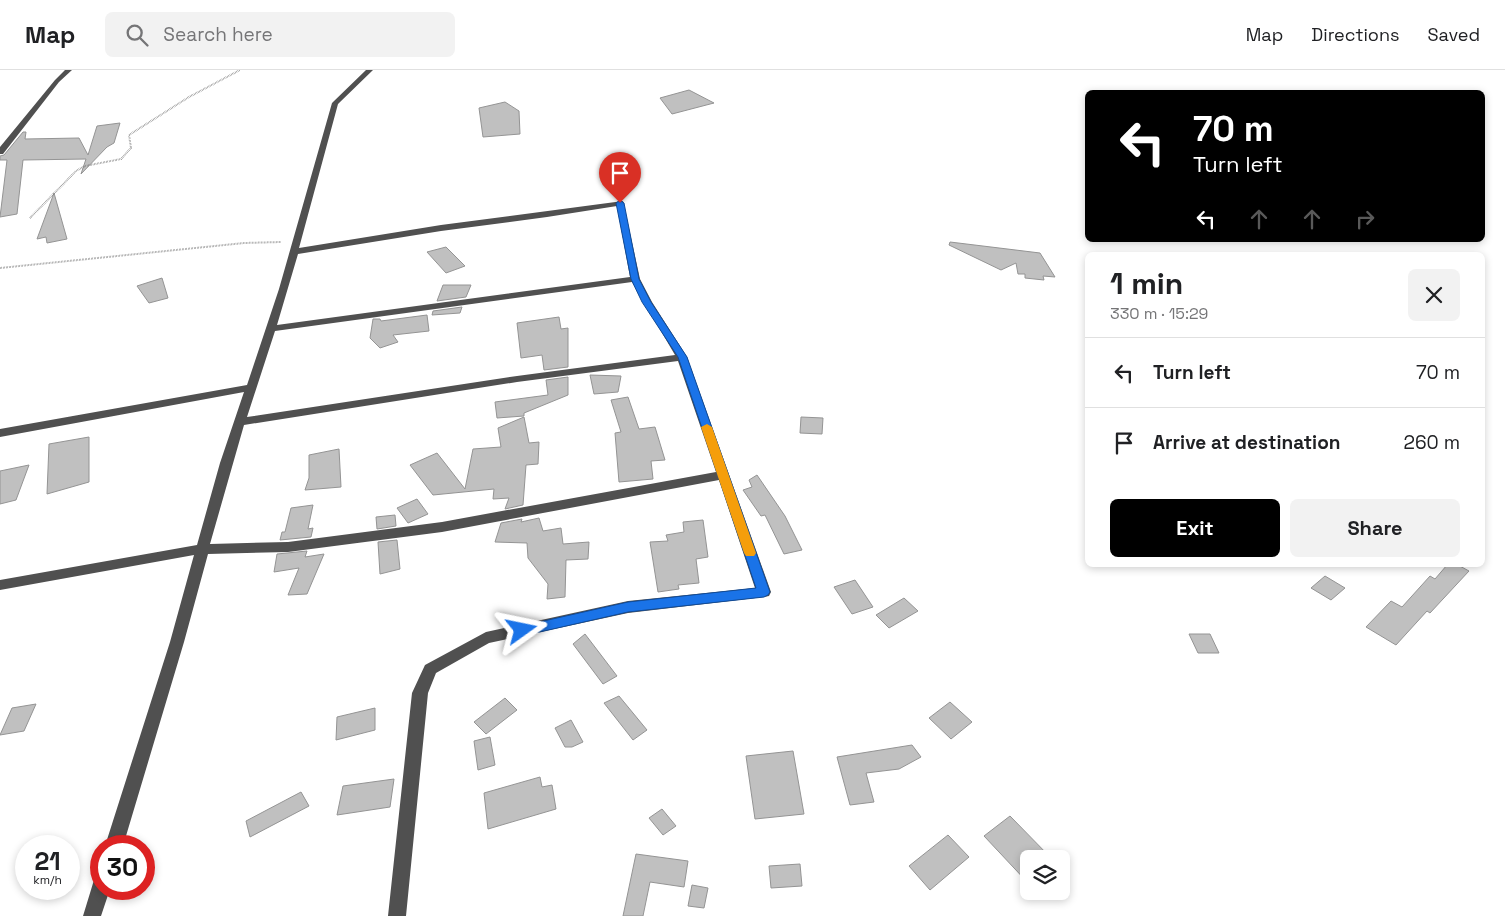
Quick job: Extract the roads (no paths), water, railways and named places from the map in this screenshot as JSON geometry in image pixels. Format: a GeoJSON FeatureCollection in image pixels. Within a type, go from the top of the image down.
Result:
{"type":"FeatureCollection","features":[{"type":"Feature","properties":{"kind":"street"},"geometry":{"type":"LineString","coordinates":[[0,152],[57,81],[69,70]]}},
{"type":"Feature","properties":{"kind":"street"},"geometry":{"type":"LineString","coordinates":[[117,835],[177,642],[240,422],[271,329],[335,104],[370,70]]}},
{"type":"Feature","properties":{"kind":"street"},"geometry":{"type":"LineString","coordinates":[[295,247],[547,215],[620,203],[635,279],[647,302],[682,357],[764,592],[628,607],[486,638],[430,670],[420,693],[397,916]]}},
{"type":"Feature","properties":{"kind":"street"},"geometry":{"type":"LineString","coordinates":[[271,329],[635,279]]}},
{"type":"Feature","properties":{"kind":"street"},"geometry":{"type":"LineString","coordinates":[[240,422],[517,378],[682,357]]}},
{"type":"Feature","properties":{"kind":"street"},"geometry":{"type":"LineString","coordinates":[[0,433],[252,387]]}},
{"type":"Feature","properties":{"kind":"street"},"geometry":{"type":"LineString","coordinates":[[0,585],[203,549],[288,547],[442,527],[723,475]]}},
{"type":"Feature","properties":{"kind":"street"},"geometry":{"type":"LineString","coordinates":[[92,916],[97,900]]}}]}
